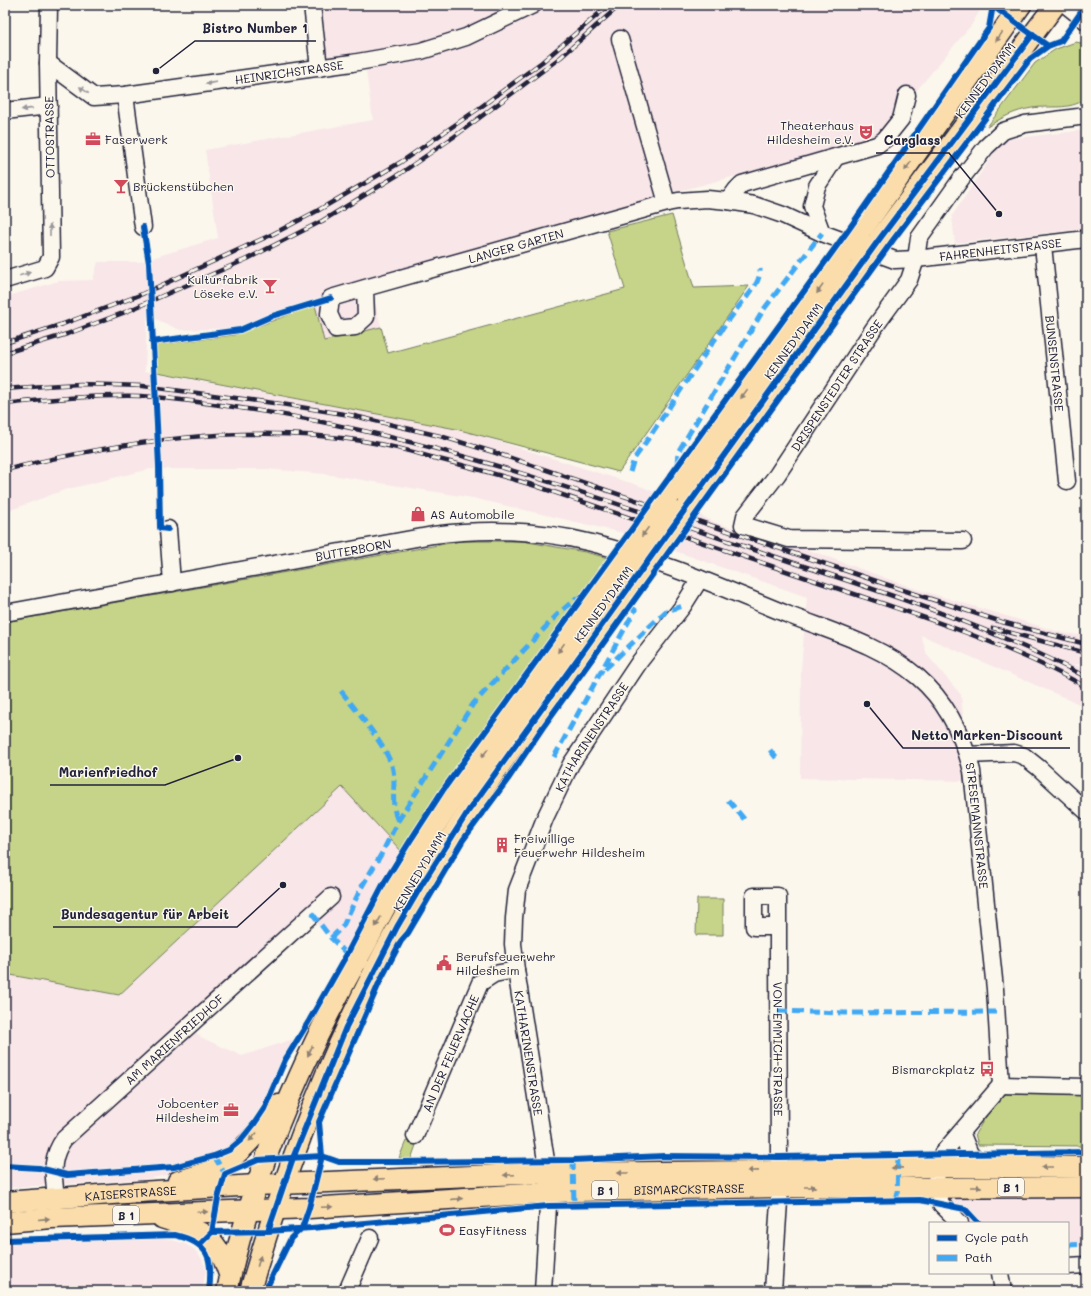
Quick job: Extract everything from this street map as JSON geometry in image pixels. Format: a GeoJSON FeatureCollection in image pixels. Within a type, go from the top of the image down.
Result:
{"type":"FeatureCollection","features":[{"type":"Feature","properties":{"kind":"main road","name":"KENNEDYDAMM"},"geometry":{"type":"LineString","coordinates":[[228,1284],[241,1232],[256,1185],[268,1150],[295,1084],[326,1018],[404,875],[482,758],[843,257],[1021,5]]}},
{"type":"Feature","properties":{"kind":"main road","name":"KENNEDYDAMM"},"geometry":{"type":"LineString","coordinates":[[250,1291],[274,1209],[346,1027],[404,916],[469,810],[878,241],[1055,5]]}},
{"type":"Feature","properties":{"kind":"main road"},"geometry":{"type":"LineString","coordinates":[[139,1192],[202,1175],[220,1166],[242,1149],[264,1125],[295,1084]]}},
{"type":"Feature","properties":{"kind":"main road","name":"BISMARCKSTRASSE"},"geometry":{"type":"LineString","coordinates":[[284,1184],[548,1183],[780,1179],[936,1167]]}},
{"type":"Feature","properties":{"kind":"main road","name":"B 1"},"geometry":{"type":"LineString","coordinates":[[936,1167],[1086,1167]]}},
{"type":"Feature","properties":{"kind":"main road","name":"BISMARCKSTRASSE"},"geometry":{"type":"LineString","coordinates":[[780,1179],[937,1187]]}},
{"type":"Feature","properties":{"kind":"main road","name":"BISMARCKSTRASSE"},"geometry":{"type":"LineString","coordinates":[[274,1209],[385,1203],[548,1183]]}},
{"type":"Feature","properties":{"kind":"main road","name":"B 1"},"geometry":{"type":"LineString","coordinates":[[256,1185],[284,1184]]}},
{"type":"Feature","properties":{"kind":"main road","name":"KAISERSTRASSE"},"geometry":{"type":"LineString","coordinates":[[5,1202],[256,1185]]}},
{"type":"Feature","properties":{"kind":"main road","name":"B 1"},"geometry":{"type":"LineString","coordinates":[[937,1187],[1086,1187]]}},
{"type":"Feature","properties":{"kind":"main road","name":"B 1"},"geometry":{"type":"LineString","coordinates":[[248,1210],[274,1209]]}},
{"type":"Feature","properties":{"kind":"main road","name":"KAISERSTRASSE"},"geometry":{"type":"LineString","coordinates":[[5,1222],[52,1218],[248,1210]]}},
{"type":"Feature","properties":{"kind":"main road"},"geometry":{"type":"LineString","coordinates":[[151,1214],[196,1230],[207,1236],[223,1257],[228,1284]]}},
{"type":"Feature","properties":{"kind":"street","name":"OTTOSTRASSE"},"geometry":{"type":"LineString","coordinates":[[5,280],[45,268],[51,257],[48,63],[49,5]]}},
{"type":"Feature","properties":{"kind":"street"},"geometry":{"type":"LineString","coordinates":[[312,5],[319,68]]}},
{"type":"Feature","properties":{"kind":"street","name":"HEINRICHSTRASSE"},"geometry":{"type":"LineString","coordinates":[[48,63],[94,97],[125,95],[319,68],[421,51],[466,37],[532,5]]}},
{"type":"Feature","properties":{"kind":"street"},"geometry":{"type":"LineString","coordinates":[[1066,5],[1086,21]]}},
{"type":"Feature","properties":{"kind":"street"},"geometry":{"type":"LineString","coordinates":[[620,39],[667,203]]}},
{"type":"Feature","properties":{"kind":"street"},"geometry":{"type":"LineString","coordinates":[[125,95],[144,227]]}},
{"type":"Feature","properties":{"kind":"street"},"geometry":{"type":"LineString","coordinates":[[728,200],[742,184],[877,145],[885,139],[901,119],[907,95]]}},
{"type":"Feature","properties":{"kind":"street"},"geometry":{"type":"LineString","coordinates":[[5,111],[49,106]]}},
{"type":"Feature","properties":{"kind":"street","name":"DRISPENSTEDTER STRASSE"},"geometry":{"type":"LineString","coordinates":[[963,541],[789,539],[743,525],[745,516],[777,475],[874,328],[909,280],[916,259],[919,238],[982,152],[1003,131],[1025,124],[1086,116]]}},
{"type":"Feature","properties":{"kind":"street"},"geometry":{"type":"LineString","coordinates":[[822,233],[812,206],[817,186],[836,157]]}},
{"type":"Feature","properties":{"kind":"street","name":"LANGER GARTEN"},"geometry":{"type":"LineString","coordinates":[[365,288],[667,203],[688,200],[728,200],[754,205],[783,215],[822,233],[895,260],[916,259]]}},
{"type":"Feature","properties":{"kind":"street","name":"FAHRENHEITSTRASSE"},"geometry":{"type":"LineString","coordinates":[[916,259],[1086,239]]}},
{"type":"Feature","properties":{"kind":"street","name":"BUNSENSTRASSE"},"geometry":{"type":"LineString","coordinates":[[1043,245],[1067,481]]}},
{"type":"Feature","properties":{"kind":"street"},"geometry":{"type":"LineString","coordinates":[[168,529],[172,583]]}},
{"type":"Feature","properties":{"kind":"street","name":"BUTTERBORN"},"geometry":{"type":"LineString","coordinates":[[5,614],[400,540],[478,531],[548,535],[591,542],[700,579]]}},
{"type":"Feature","properties":{"kind":"street","name":"STRESEMANNSTRASSE"},"geometry":{"type":"LineString","coordinates":[[700,579],[867,645],[888,655],[919,678],[936,696],[950,716],[968,755],[972,771],[995,989],[1001,1085]]}},
{"type":"Feature","properties":{"kind":"street","name":"KATHARINENSTRASSE"},"geometry":{"type":"LineString","coordinates":[[544,1291],[548,1183],[513,944],[517,890],[545,818],[571,764],[640,661],[683,606],[700,579]]}},
{"type":"Feature","properties":{"kind":"street"},"geometry":{"type":"LineString","coordinates":[[968,755],[1014,753],[1024,756],[1086,811]]}},
{"type":"Feature","properties":{"kind":"street","name":"AM MARIENFRIEDHOF"},"geometry":{"type":"LineString","coordinates":[[56,1198],[53,1171],[54,1157],[57,1149],[64,1139],[331,897]]}},
{"type":"Feature","properties":{"kind":"street","name":"VON-EMMICH-STRASSE"},"geometry":{"type":"LineString","coordinates":[[773,1291],[780,1179],[778,927]]}},
{"type":"Feature","properties":{"kind":"street","name":"AN DER FEUERWACHE"},"geometry":{"type":"LineString","coordinates":[[415,1136],[480,984],[494,974],[516,970]]}},
{"type":"Feature","properties":{"kind":"street"},"geometry":{"type":"LineString","coordinates":[[959,1222],[941,1204],[937,1187],[936,1167],[942,1154],[1001,1085],[1086,1087]]}},
{"type":"Feature","properties":{"kind":"street"},"geometry":{"type":"LineString","coordinates":[[961,1132],[970,1154],[986,1167]]}},
{"type":"Feature","properties":{"kind":"street"},"geometry":{"type":"LineString","coordinates":[[347,1291],[370,1238]]}},
{"type":"Feature","properties":{"kind":"street"},"geometry":{"type":"LineString","coordinates":[[1069,1266],[1086,1266]]}},
{"type":"Feature","properties":{"kind":"street"},"geometry":{"type":"LineString","coordinates":[[1000,1274],[1003,1291]]}},
{"type":"Feature","properties":{"kind":"shaded area"},"geometry":{"type":"Polygon","coordinates":[[[315,5],[983,5],[972,24],[876,139],[675,192],[372,289],[381,327],[324,342],[314,305],[238,328],[180,330],[147,315],[145,371],[456,429],[475,434],[643,487],[716,523],[814,552],[916,589],[1063,633],[1086,636],[1086,665],[1073,664],[1086,670],[1086,707],[921,635],[927,655],[961,695],[969,781],[800,778],[801,670],[807,597],[623,533],[473,498],[326,474],[266,469],[150,469],[64,490],[5,512],[5,297],[59,281],[93,280],[98,262],[139,262],[218,238],[205,150],[373,120],[365,64],[323,71],[315,5]]]}},
{"type":"Feature","properties":{"kind":"shaded area"},"geometry":{"type":"Polygon","coordinates":[[[1086,130],[1086,229],[955,243],[952,216],[1001,143],[1009,139],[1086,130]]]}},
{"type":"Feature","properties":{"kind":"shaded area"},"geometry":{"type":"Polygon","coordinates":[[[342,787],[404,854],[344,950],[308,915],[187,1023],[202,1038],[242,1056],[297,1038],[260,1108],[244,1132],[230,1147],[209,1163],[182,1172],[146,1179],[5,1188],[5,974],[119,995],[342,787]]]}},
{"type":"Feature","properties":{"kind":"shaded area"},"geometry":{"type":"Polygon","coordinates":[[[947,1194],[1086,1194],[1086,1246],[1069,1246],[1069,1222],[968,1222],[947,1194]]]}},
{"type":"Feature","properties":{"kind":"shaded area"},"geometry":{"type":"Polygon","coordinates":[[[168,1239],[183,1243],[194,1249],[202,1259],[206,1270],[202,1291],[5,1291],[5,1241],[168,1239]]]}},
{"type":"Feature","properties":{"kind":"green space"},"geometry":{"type":"Polygon","coordinates":[[[1076,42],[1086,44],[1086,99],[1072,105],[1059,107],[1039,107],[1020,111],[1004,117],[987,127],[1035,63],[1056,49],[1076,42]]]}},
{"type":"Feature","properties":{"kind":"green space"},"geometry":{"type":"Polygon","coordinates":[[[672,215],[694,288],[749,286],[619,472],[456,429],[152,371],[156,345],[234,335],[315,305],[324,341],[381,327],[388,353],[625,289],[607,231],[672,215]]]}},
{"type":"Feature","properties":{"kind":"green space"},"geometry":{"type":"Polygon","coordinates":[[[461,541],[522,541],[585,552],[608,558],[491,730],[404,854],[342,787],[119,995],[5,974],[5,622],[461,541]]]}},
{"type":"Feature","properties":{"kind":"green space"},"geometry":{"type":"Polygon","coordinates":[[[697,899],[723,899],[723,935],[696,935],[697,899]]]}},
{"type":"Feature","properties":{"kind":"green space"},"geometry":{"type":"Polygon","coordinates":[[[1000,1094],[1086,1095],[1086,1146],[978,1145],[975,1134],[1000,1094]]]}},
{"type":"Feature","properties":{"kind":"green space"},"geometry":{"type":"Polygon","coordinates":[[[406,1141],[416,1145],[411,1159],[399,1158],[406,1141]]]}},
{"type":"Feature","properties":{"kind":"railway"},"geometry":{"type":"LineString","coordinates":[[5,343],[63,324],[140,295],[273,234],[317,211],[401,162],[478,109],[542,62],[609,5]]}},
{"type":"Feature","properties":{"kind":"railway"},"geometry":{"type":"LineString","coordinates":[[5,353],[67,334],[123,313],[247,259],[322,221],[401,173],[455,136],[561,57],[620,5]]}},
{"type":"Feature","properties":{"kind":"railway"},"geometry":{"type":"LineString","coordinates":[[5,389],[80,384],[143,386],[281,404],[350,415],[440,436],[493,452],[1002,622],[1086,644]]}},
{"type":"Feature","properties":{"kind":"railway"},"geometry":{"type":"LineString","coordinates":[[5,404],[106,396],[167,398],[247,409],[374,433],[498,466],[560,485],[874,589],[960,620],[1045,656],[1086,677]]}},
{"type":"Feature","properties":{"kind":"railway"},"geometry":{"type":"LineString","coordinates":[[5,470],[93,451],[138,443],[183,438],[273,434],[318,436],[381,444],[536,486],[909,612],[1029,658],[1086,687]]}},
{"type":"Feature","properties":{"kind":"railway"},"geometry":{"type":"LineString","coordinates":[[993,628],[1086,653]]}},
{"type":"Feature","properties":{"kind":"marked path"},"geometry":{"type":"LineString","coordinates":[[677,465],[678,452],[764,309],[822,233]]}},
{"type":"Feature","properties":{"kind":"marked path"},"geometry":{"type":"LineString","coordinates":[[630,472],[634,459],[708,349],[754,287],[760,269]]}},
{"type":"Feature","properties":{"kind":"marked path"},"geometry":{"type":"LineString","coordinates":[[331,938],[343,926],[361,888],[382,853],[398,821],[473,704],[557,615],[578,598]]}},
{"type":"Feature","properties":{"kind":"marked path"},"geometry":{"type":"LineString","coordinates":[[605,669],[666,611],[683,606]]}},
{"type":"Feature","properties":{"kind":"marked path"},"geometry":{"type":"LineString","coordinates":[[554,757],[635,610],[630,607]]}},
{"type":"Feature","properties":{"kind":"marked path"},"geometry":{"type":"LineString","coordinates":[[341,691],[371,729],[390,761],[394,776],[394,809],[398,821]]}},
{"type":"Feature","properties":{"kind":"marked path"},"geometry":{"type":"LineString","coordinates":[[770,750],[777,759]]}},
{"type":"Feature","properties":{"kind":"marked path"},"geometry":{"type":"LineString","coordinates":[[728,800],[745,820]]}},
{"type":"Feature","properties":{"kind":"marked path"},"geometry":{"type":"LineString","coordinates":[[312,913],[331,938],[347,954]]}},
{"type":"Feature","properties":{"kind":"marked path"},"geometry":{"type":"LineString","coordinates":[[778,1011],[845,1013],[996,1012]]}},
{"type":"Feature","properties":{"kind":"marked path"},"geometry":{"type":"LineString","coordinates":[[897,1200],[898,1155]]}},
{"type":"Feature","properties":{"kind":"marked path"},"geometry":{"type":"LineString","coordinates":[[214,1156],[225,1174]]}},
{"type":"Feature","properties":{"kind":"marked path"},"geometry":{"type":"LineString","coordinates":[[573,1160],[574,1206]]}},
{"type":"Feature","properties":{"kind":"marked path"},"geometry":{"type":"LineString","coordinates":[[1069,1245],[1086,1244]]}},
{"type":"Feature","properties":{"kind":"cycle path"},"geometry":{"type":"LineString","coordinates":[[5,1166],[39,1168],[67,1175],[174,1167],[214,1156],[229,1150],[241,1140],[264,1109],[285,1060],[347,954],[384,883],[443,790],[849,229],[989,28],[993,5]]}},
{"type":"Feature","properties":{"kind":"cycle path"},"geometry":{"type":"LineString","coordinates":[[993,6],[1048,46],[1061,41],[1086,5]]}},
{"type":"Feature","properties":{"kind":"cycle path"},"geometry":{"type":"LineString","coordinates":[[268,1231],[293,1158],[346,1027],[397,927],[469,810],[878,241],[1033,34]]}},
{"type":"Feature","properties":{"kind":"cycle path"},"geometry":{"type":"LineString","coordinates":[[265,1291],[291,1238],[302,1228],[309,1208],[322,1156],[319,1122],[380,981],[401,941],[408,933],[463,840],[893,240],[1030,59],[1048,46]]}},
{"type":"Feature","properties":{"kind":"cycle path"},"geometry":{"type":"LineString","coordinates":[[143,227],[149,263],[159,466],[160,528],[168,529]]}},
{"type":"Feature","properties":{"kind":"cycle path"},"geometry":{"type":"LineString","coordinates":[[152,342],[240,330],[272,316],[331,298]]}},
{"type":"Feature","properties":{"kind":"cycle path"},"geometry":{"type":"LineString","coordinates":[[199,1245],[212,1232],[218,1198],[225,1174],[258,1160],[322,1156],[339,1162],[396,1162],[573,1160],[664,1156],[779,1157],[1086,1152]]}},
{"type":"Feature","properties":{"kind":"cycle path"},"geometry":{"type":"LineString","coordinates":[[212,1232],[268,1231],[311,1228],[548,1206],[920,1200],[965,1209],[977,1222]]}},
{"type":"Feature","properties":{"kind":"cycle path"},"geometry":{"type":"LineString","coordinates":[[5,1240],[175,1235],[187,1238],[196,1243],[207,1254],[210,1270],[209,1291]]}},
{"type":"Feature","properties":{"kind":"place","name":"Bistro Number 1"},"geometry":{"type":"Point","coordinates":[156,71]}},
{"type":"Feature","properties":{"kind":"place","name":"Theaterhaus Hildesheim e.V."},"geometry":{"type":"Point","coordinates":[866,132]}},
{"type":"Feature","properties":{"kind":"place","name":"Faserwerk"},"geometry":{"type":"Point","coordinates":[93,139]}},
{"type":"Feature","properties":{"kind":"place","name":"Brückenstübchen"},"geometry":{"type":"Point","coordinates":[121,186]}},
{"type":"Feature","properties":{"kind":"place","name":"Carglass"},"geometry":{"type":"Point","coordinates":[999,214]}},
{"type":"Feature","properties":{"kind":"place","name":"Kulturfabrik Löseke e.V."},"geometry":{"type":"Point","coordinates":[270,286]}},
{"type":"Feature","properties":{"kind":"place","name":"AS Automobile"},"geometry":{"type":"Point","coordinates":[418,514]}},
{"type":"Feature","properties":{"kind":"place","name":"Netto Marken-Discount"},"geometry":{"type":"Point","coordinates":[867,704]}},
{"type":"Feature","properties":{"kind":"place","name":"Marienfriedhof"},"geometry":{"type":"Point","coordinates":[238,758]}},
{"type":"Feature","properties":{"kind":"place","name":"Freiwillige Feuerwehr Hildesheim"},"geometry":{"type":"Point","coordinates":[502,845]}},
{"type":"Feature","properties":{"kind":"place","name":"Bundesagentur für Arbeit"},"geometry":{"type":"Point","coordinates":[283,885]}},
{"type":"Feature","properties":{"kind":"place","name":"Berufsfeuerwehr Hildesheim"},"geometry":{"type":"Point","coordinates":[444,963]}},
{"type":"Feature","properties":{"kind":"place","name":"Bismarckplatz"},"geometry":{"type":"Point","coordinates":[987,1069]}},
{"type":"Feature","properties":{"kind":"place","name":"Jobcenter Hildesheim"},"geometry":{"type":"Point","coordinates":[231,1110]}},
{"type":"Feature","properties":{"kind":"place","name":"EasyFitness"},"geometry":{"type":"Point","coordinates":[447,1230]}}]}
